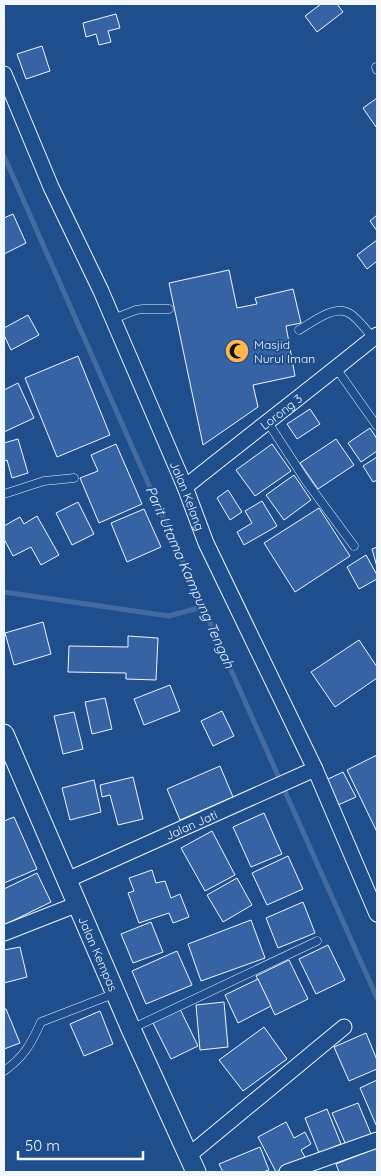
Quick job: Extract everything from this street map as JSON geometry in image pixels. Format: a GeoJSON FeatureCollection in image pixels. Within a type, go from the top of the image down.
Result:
{"type":"FeatureCollection","features":[{"type":"Feature","properties":{"kind":"street","name":"Jalan Kelang"},"geometry":{"type":"LineString","coordinates":[[4,74],[50,187],[101,291],[185,487],[206,543],[314,769],[377,914]]}},
{"type":"Feature","properties":{"kind":"street","name":"Lorong 3"},"geometry":{"type":"LineString","coordinates":[[185,487],[375,337]]}},
{"type":"Feature","properties":{"kind":"street","name":"Jalan Kempas"},"geometry":{"type":"LineString","coordinates":[[4,734],[10,764],[78,904],[131,1029],[192,1164]]}},
{"type":"Feature","properties":{"kind":"street","name":"Jalan Jati"},"geometry":{"type":"LineString","coordinates":[[67,880],[314,769]]}},
{"type":"Feature","properties":{"kind":"street"},"geometry":{"type":"LineString","coordinates":[[4,933],[78,904]]}},
{"type":"Feature","properties":{"kind":"street"},"geometry":{"type":"LineString","coordinates":[[192,1164],[344,1027]]}},
{"type":"Feature","properties":{"kind":"street"},"geometry":{"type":"LineString","coordinates":[[287,1172],[377,1140]]}},
{"type":"Feature","properties":{"kind":"lane"},"geometry":{"type":"LineString","coordinates":[[113,319],[136,310],[169,310]]}},
{"type":"Feature","properties":{"kind":"lane"},"geometry":{"type":"LineString","coordinates":[[299,330],[328,314],[340,310],[351,314],[375,337]]}},
{"type":"Feature","properties":{"kind":"lane"},"geometry":{"type":"LineString","coordinates":[[336,368],[377,426]]}},
{"type":"Feature","properties":{"kind":"lane"},"geometry":{"type":"LineString","coordinates":[[267,421],[306,481],[354,546]]}},
{"type":"Feature","properties":{"kind":"lane"},"geometry":{"type":"LineString","coordinates":[[4,494],[44,481],[74,478]]}},
{"type":"Feature","properties":{"kind":"lane"},"geometry":{"type":"LineString","coordinates":[[131,1029],[317,941]]}},
{"type":"Feature","properties":{"kind":"lane"},"geometry":{"type":"LineString","coordinates":[[4,1071],[16,1062],[32,1043],[41,1022],[116,993]]}},
{"type":"Feature","properties":{"kind":"building"},"geometry":{"type":"Polygon","coordinates":[[[321,4],[337,4],[343,12],[317,32],[305,16],[321,4]]]}},
{"type":"Feature","properties":{"kind":"building"},"geometry":{"type":"Polygon","coordinates":[[[116,14],[120,28],[108,31],[111,42],[99,45],[96,34],[86,37],[83,23],[116,14]]]}},
{"type":"Feature","properties":{"kind":"building"},"geometry":{"type":"Polygon","coordinates":[[[42,46],[50,71],[26,79],[17,54],[42,46]]]}},
{"type":"Feature","properties":{"kind":"building"},"geometry":{"type":"Polygon","coordinates":[[[377,98],[377,125],[376,127],[363,108],[377,98]]]}},
{"type":"Feature","properties":{"kind":"building"},"geometry":{"type":"Polygon","coordinates":[[[13,214],[26,243],[4,254],[4,218],[13,214]]]}},
{"type":"Feature","properties":{"kind":"building"},"geometry":{"type":"Polygon","coordinates":[[[377,215],[377,231],[370,221],[377,215]]]}},
{"type":"Feature","properties":{"kind":"building"},"geometry":{"type":"Polygon","coordinates":[[[377,240],[377,261],[367,269],[357,255],[377,240]]]}},
{"type":"Feature","properties":{"kind":"building","name":"Masjid Nurul Iman"},"geometry":{"type":"Polygon","coordinates":[[[229,270],[237,308],[257,304],[255,298],[293,289],[301,323],[286,326],[295,376],[253,385],[258,407],[203,445],[169,283],[229,270]]]}},
{"type":"Feature","properties":{"kind":"building"},"geometry":{"type":"Polygon","coordinates":[[[28,315],[39,335],[11,350],[4,335],[4,328],[28,315]]]}},
{"type":"Feature","properties":{"kind":"building"},"geometry":{"type":"Polygon","coordinates":[[[78,356],[110,435],[57,457],[25,378],[78,356]]]}},
{"type":"Feature","properties":{"kind":"building"},"geometry":{"type":"Polygon","coordinates":[[[18,383],[34,418],[4,432],[4,390],[18,383]]]}},
{"type":"Feature","properties":{"kind":"building"},"geometry":{"type":"Polygon","coordinates":[[[310,409],[320,424],[297,439],[287,424],[310,409]]]}},
{"type":"Feature","properties":{"kind":"building"},"geometry":{"type":"Polygon","coordinates":[[[370,428],[377,439],[377,451],[361,462],[348,443],[370,428]]]}},
{"type":"Feature","properties":{"kind":"building"},"geometry":{"type":"Polygon","coordinates":[[[18,439],[28,473],[12,478],[7,460],[4,461],[4,443],[18,439]]]}},
{"type":"Feature","properties":{"kind":"building"},"geometry":{"type":"Polygon","coordinates":[[[336,439],[354,465],[318,489],[300,463],[336,439]]]}},
{"type":"Feature","properties":{"kind":"building"},"geometry":{"type":"Polygon","coordinates":[[[116,444],[142,504],[99,523],[80,478],[98,471],[91,455],[116,444]]]}},
{"type":"Feature","properties":{"kind":"building"},"geometry":{"type":"Polygon","coordinates":[[[272,444],[291,471],[255,496],[236,470],[272,444]]]}},
{"type":"Feature","properties":{"kind":"building"},"geometry":{"type":"Polygon","coordinates":[[[377,457],[377,480],[373,482],[363,466],[377,457]]]}},
{"type":"Feature","properties":{"kind":"building"},"geometry":{"type":"Polygon","coordinates":[[[294,475],[311,500],[284,520],[266,495],[294,475]]]}},
{"type":"Feature","properties":{"kind":"building"},"geometry":{"type":"Polygon","coordinates":[[[228,490],[242,512],[230,520],[217,498],[228,490]]]}},
{"type":"Feature","properties":{"kind":"building"},"geometry":{"type":"Polygon","coordinates":[[[262,501],[277,526],[244,545],[237,532],[252,523],[245,511],[262,501]]]}},
{"type":"Feature","properties":{"kind":"building"},"geometry":{"type":"Polygon","coordinates":[[[78,502],[94,534],[72,545],[56,513],[78,502]]]}},
{"type":"Feature","properties":{"kind":"building"},"geometry":{"type":"Polygon","coordinates":[[[319,508],[350,556],[295,592],[264,543],[319,508]]]}},
{"type":"Feature","properties":{"kind":"building"},"geometry":{"type":"Polygon","coordinates":[[[144,509],[161,547],[127,562],[111,523],[144,509]]]}},
{"type":"Feature","properties":{"kind":"building"},"geometry":{"type":"Polygon","coordinates":[[[37,516],[59,555],[41,565],[31,547],[13,556],[4,539],[4,526],[20,517],[24,524],[37,516]]]}},
{"type":"Feature","properties":{"kind":"building"},"geometry":{"type":"Polygon","coordinates":[[[377,547],[377,567],[372,549],[377,547]]]}},
{"type":"Feature","properties":{"kind":"building"},"geometry":{"type":"Polygon","coordinates":[[[366,555],[377,575],[377,579],[359,589],[347,567],[366,555]]]}},
{"type":"Feature","properties":{"kind":"building"},"geometry":{"type":"Polygon","coordinates":[[[43,622],[51,654],[14,665],[5,633],[43,622]]]}},
{"type":"Feature","properties":{"kind":"building"},"geometry":{"type":"Polygon","coordinates":[[[128,636],[158,638],[156,680],[126,679],[126,673],[68,672],[69,646],[128,647],[128,636]]]}},
{"type":"Feature","properties":{"kind":"building"},"geometry":{"type":"Polygon","coordinates":[[[359,640],[377,667],[377,678],[335,707],[311,672],[359,640]]]}},
{"type":"Feature","properties":{"kind":"building"},"geometry":{"type":"Polygon","coordinates":[[[170,685],[180,711],[144,725],[134,699],[170,685]]]}},
{"type":"Feature","properties":{"kind":"building"},"geometry":{"type":"Polygon","coordinates":[[[105,698],[112,729],[92,734],[85,702],[105,698]]]}},
{"type":"Feature","properties":{"kind":"building"},"geometry":{"type":"Polygon","coordinates":[[[222,711],[234,736],[213,746],[201,721],[222,711]]]}},
{"type":"Feature","properties":{"kind":"building"},"geometry":{"type":"Polygon","coordinates":[[[74,712],[83,749],[63,754],[54,716],[74,712]]]}},
{"type":"Feature","properties":{"kind":"building"},"geometry":{"type":"Polygon","coordinates":[[[377,755],[377,832],[347,770],[377,755]]]}},
{"type":"Feature","properties":{"kind":"building"},"geometry":{"type":"Polygon","coordinates":[[[220,766],[233,797],[180,820],[167,789],[220,766]]]}},
{"type":"Feature","properties":{"kind":"building"},"geometry":{"type":"Polygon","coordinates":[[[343,772],[356,797],[338,805],[326,780],[343,772]]]}},
{"type":"Feature","properties":{"kind":"building"},"geometry":{"type":"Polygon","coordinates":[[[133,777],[143,819],[118,825],[110,795],[102,797],[100,785],[133,777]]]}},
{"type":"Feature","properties":{"kind":"building"},"geometry":{"type":"Polygon","coordinates":[[[94,780],[101,812],[70,820],[62,788],[94,780]]]}},
{"type":"Feature","properties":{"kind":"building"},"geometry":{"type":"Polygon","coordinates":[[[264,813],[282,854],[251,867],[233,827],[264,813]]]}},
{"type":"Feature","properties":{"kind":"building"},"geometry":{"type":"Polygon","coordinates":[[[14,817],[37,869],[4,883],[4,821],[14,817]]]}},
{"type":"Feature","properties":{"kind":"building"},"geometry":{"type":"Polygon","coordinates":[[[212,831],[235,875],[205,891],[181,848],[212,831]]]}},
{"type":"Feature","properties":{"kind":"building"},"geometry":{"type":"Polygon","coordinates":[[[288,856],[303,889],[267,905],[252,873],[288,856]]]}},
{"type":"Feature","properties":{"kind":"building"},"geometry":{"type":"Polygon","coordinates":[[[152,870],[156,883],[165,881],[171,898],[180,894],[189,917],[173,923],[169,913],[139,923],[128,893],[134,891],[129,878],[152,870]]]}},
{"type":"Feature","properties":{"kind":"building"},"geometry":{"type":"Polygon","coordinates":[[[37,873],[51,902],[4,925],[4,889],[37,873]]]}},
{"type":"Feature","properties":{"kind":"building"},"geometry":{"type":"Polygon","coordinates":[[[237,878],[252,905],[223,922],[207,895],[237,878]]]}},
{"type":"Feature","properties":{"kind":"building"},"geometry":{"type":"Polygon","coordinates":[[[303,902],[315,933],[278,948],[266,918],[303,902]]]}},
{"type":"Feature","properties":{"kind":"building"},"geometry":{"type":"Polygon","coordinates":[[[251,920],[265,958],[201,981],[188,944],[251,920]]]}},
{"type":"Feature","properties":{"kind":"building"},"geometry":{"type":"Polygon","coordinates":[[[151,922],[163,952],[133,963],[121,934],[151,922]]]}},
{"type":"Feature","properties":{"kind":"building"},"geometry":{"type":"Polygon","coordinates":[[[328,945],[345,980],[316,994],[299,959],[328,945]]]}},
{"type":"Feature","properties":{"kind":"building"},"geometry":{"type":"Polygon","coordinates":[[[20,947],[27,977],[4,983],[4,950],[20,947]]]}},
{"type":"Feature","properties":{"kind":"building"},"geometry":{"type":"Polygon","coordinates":[[[177,951],[192,985],[146,1004],[132,971],[177,951]]]}},
{"type":"Feature","properties":{"kind":"building"},"geometry":{"type":"Polygon","coordinates":[[[289,960],[308,999],[275,1015],[256,976],[289,960]]]}},
{"type":"Feature","properties":{"kind":"building"},"geometry":{"type":"Polygon","coordinates":[[[258,979],[271,1006],[238,1023],[225,995],[258,979]]]}},
{"type":"Feature","properties":{"kind":"building"},"geometry":{"type":"Polygon","coordinates":[[[224,1002],[228,1047],[200,1050],[196,1005],[224,1002]]]}},
{"type":"Feature","properties":{"kind":"building"},"geometry":{"type":"Polygon","coordinates":[[[4,1009],[6,1009],[20,1043],[4,1049],[4,1009]]]}},
{"type":"Feature","properties":{"kind":"building"},"geometry":{"type":"Polygon","coordinates":[[[180,1009],[198,1046],[171,1059],[153,1023],[180,1009]]]}},
{"type":"Feature","properties":{"kind":"building"},"geometry":{"type":"Polygon","coordinates":[[[100,1011],[113,1044],[84,1056],[70,1024],[100,1011]]]}},
{"type":"Feature","properties":{"kind":"building"},"geometry":{"type":"Polygon","coordinates":[[[264,1027],[287,1059],[243,1091],[219,1060],[264,1027]]]}},
{"type":"Feature","properties":{"kind":"building"},"geometry":{"type":"Polygon","coordinates":[[[366,1033],[377,1060],[377,1069],[349,1081],[334,1047],[366,1033]]]}},
{"type":"Feature","properties":{"kind":"building"},"geometry":{"type":"Polygon","coordinates":[[[377,1080],[377,1127],[360,1088],[377,1080]]]}},
{"type":"Feature","properties":{"kind":"building"},"geometry":{"type":"Polygon","coordinates":[[[358,1103],[371,1134],[346,1145],[332,1113],[358,1103]]]}},
{"type":"Feature","properties":{"kind":"building"},"geometry":{"type":"Polygon","coordinates":[[[327,1109],[341,1144],[319,1153],[305,1118],[327,1109]]]}},
{"type":"Feature","properties":{"kind":"building"},"geometry":{"type":"Polygon","coordinates":[[[286,1122],[294,1138],[305,1132],[311,1144],[301,1150],[305,1157],[276,1172],[258,1137],[286,1122]]]}},
{"type":"Feature","properties":{"kind":"building"},"geometry":{"type":"Polygon","coordinates":[[[260,1147],[269,1170],[263,1172],[223,1172],[219,1164],[260,1147]]]}},
{"type":"Feature","properties":{"kind":"building"},"geometry":{"type":"Polygon","coordinates":[[[377,1148],[377,1172],[339,1172],[336,1164],[377,1148]]]}},
{"type":"Feature","properties":{"kind":"waterway","name":"Parit Utama Kampung Tengah"},"geometry":{"type":"LineString","coordinates":[[4,156],[377,998]]}},
{"type":"Feature","properties":{"kind":"waterway"},"geometry":{"type":"LineString","coordinates":[[4,592],[169,616],[202,607]]}},
{"type":"Feature","properties":{"kind":"place","name":"Masjid Nurul Iman"},"geometry":{"type":"Point","coordinates":[237,351]}}]}
